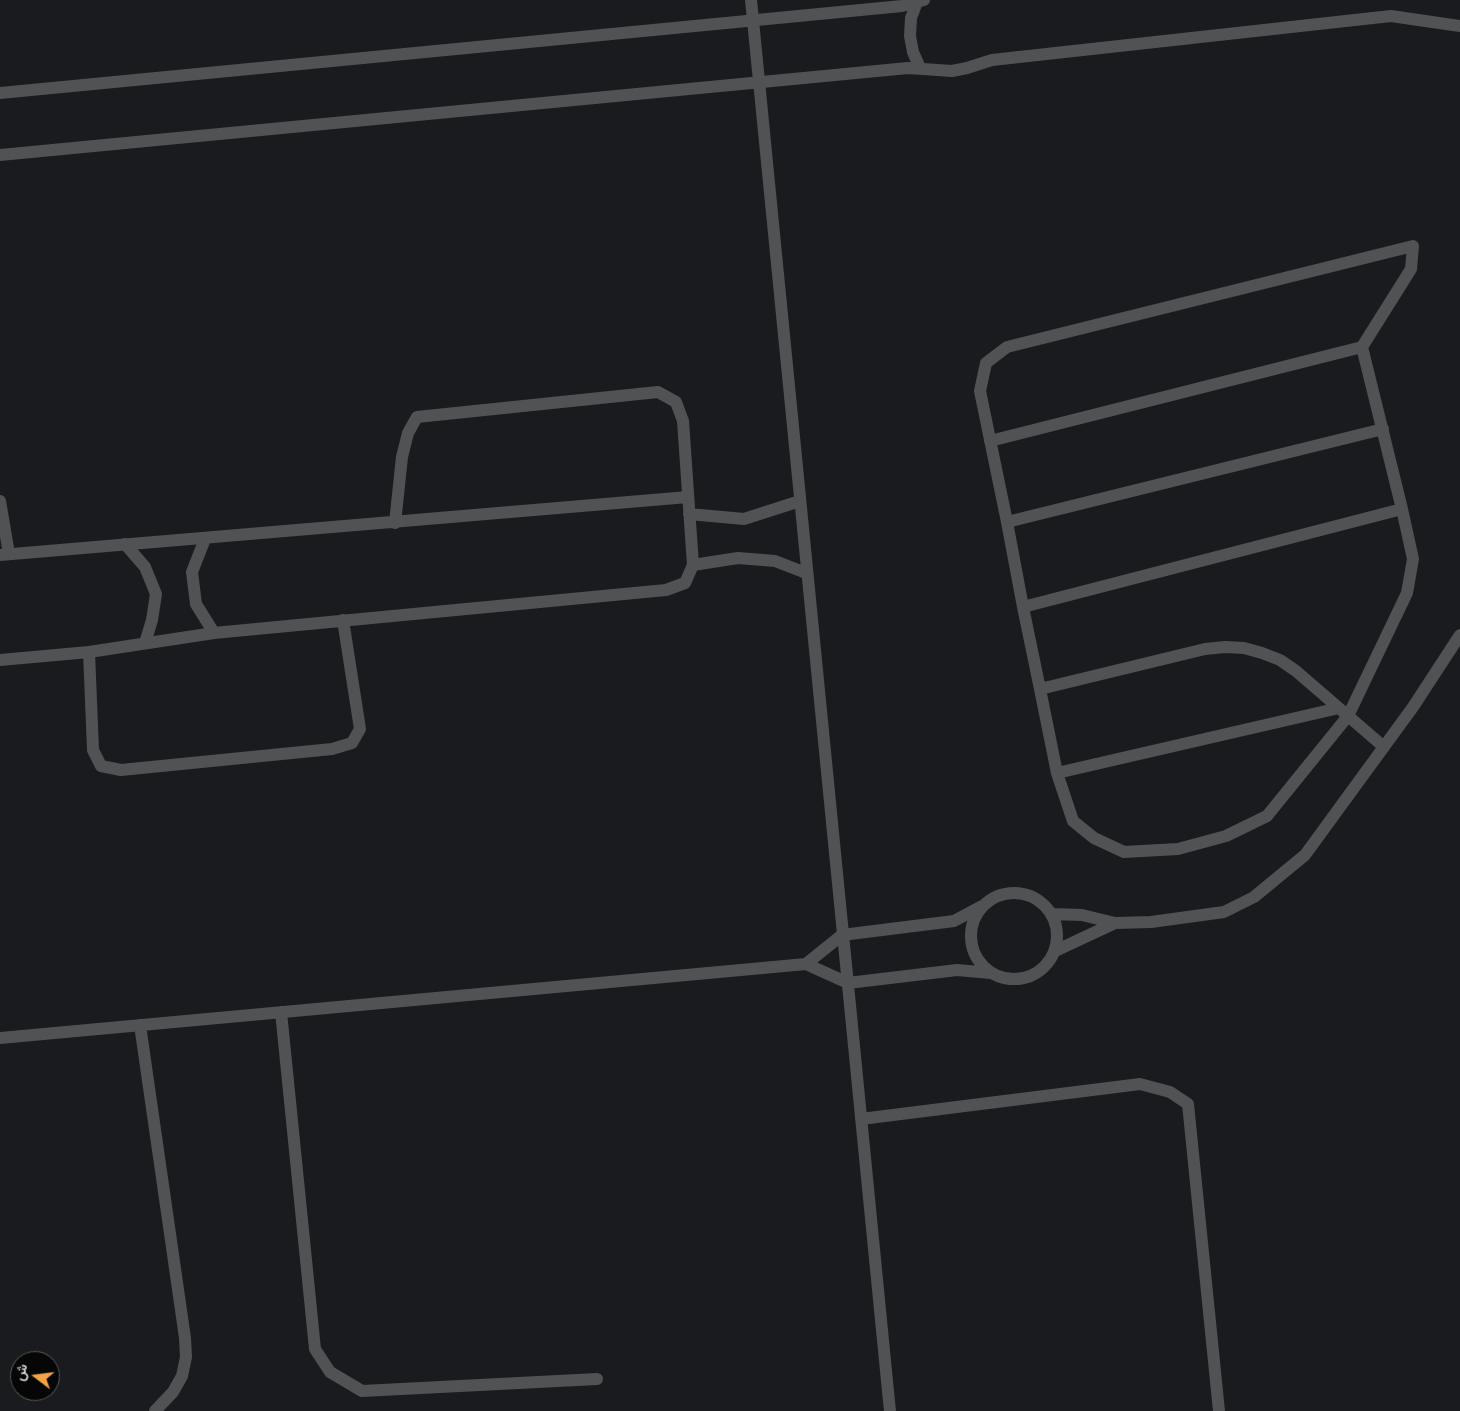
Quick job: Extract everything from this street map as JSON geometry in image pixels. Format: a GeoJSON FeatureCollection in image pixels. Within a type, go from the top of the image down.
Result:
{"type":"FeatureCollection","features":[{"type":"Feature","properties":{"kind":"lane"},"geometry":{"type":"LineString","coordinates":[[751,0],[890,1411]]}},
{"type":"Feature","properties":{"kind":"lane"},"geometry":{"type":"LineString","coordinates":[[0,93],[902,6],[921,1]]}},
{"type":"Feature","properties":{"kind":"lane"},"geometry":{"type":"LineString","coordinates":[[920,68],[913,52],[910,36],[911,18],[921,1]]}},
{"type":"Feature","properties":{"kind":"lane"},"geometry":{"type":"LineString","coordinates":[[0,154],[920,68],[952,71],[992,60],[1391,16],[1460,26]]}},
{"type":"Feature","properties":{"kind":"lane"},"geometry":{"type":"LineString","coordinates":[[990,442],[1362,347],[1411,269],[1412,246],[1006,347],[986,363],[980,391],[990,442],[1007,522],[1057,773],[1073,821],[1094,838],[1124,852],[1178,849],[1226,836],[1267,816],[1343,712],[1407,593],[1413,559],[1362,347]]}},
{"type":"Feature","properties":{"kind":"lane"},"geometry":{"type":"LineString","coordinates":[[0,660],[88,652],[214,633],[666,590],[685,583],[694,565],[683,421],[676,402],[658,392],[417,417],[408,433],[402,457],[396,522]]}},
{"type":"Feature","properties":{"kind":"lane"},"geometry":{"type":"LineString","coordinates":[[1007,522],[1383,429]]}},
{"type":"Feature","properties":{"kind":"lane"},"geometry":{"type":"LineString","coordinates":[[0,502],[4,555],[688,497]]}},
{"type":"Feature","properties":{"kind":"lane"},"geometry":{"type":"LineString","coordinates":[[689,514],[744,519],[800,500]]}},
{"type":"Feature","properties":{"kind":"lane"},"geometry":{"type":"LineString","coordinates":[[1023,607],[1402,509]]}},
{"type":"Feature","properties":{"kind":"lane"},"geometry":{"type":"LineString","coordinates":[[205,539],[192,572],[196,604],[214,633]]}},
{"type":"Feature","properties":{"kind":"lane"},"geometry":{"type":"LineString","coordinates":[[125,544],[145,566],[156,594],[152,620],[145,643]]}},
{"type":"Feature","properties":{"kind":"lane"},"geometry":{"type":"LineString","coordinates":[[694,565],[738,558],[775,561],[806,572]]}},
{"type":"Feature","properties":{"kind":"lane"},"geometry":{"type":"LineString","coordinates":[[88,652],[93,750],[101,766],[121,770],[332,750],[352,744],[360,729],[343,620]]}},
{"type":"Feature","properties":{"kind":"lane"},"geometry":{"type":"LineString","coordinates":[[1052,914],[1082,915],[1114,923],[1151,922],[1224,912],[1254,897],[1305,855],[1413,707],[1460,635]]}},
{"type":"Feature","properties":{"kind":"lane"},"geometry":{"type":"LineString","coordinates":[[1040,690],[1205,649],[1234,647],[1262,653],[1280,660],[1296,671],[1384,747]]}},
{"type":"Feature","properties":{"kind":"lane"},"geometry":{"type":"LineString","coordinates":[[1057,773],[1343,712]]}},
{"type":"Feature","properties":{"kind":"lane"},"geometry":{"type":"LineString","coordinates":[[0,1038],[806,964],[848,983],[957,970],[990,973],[1009,980],[1028,978],[1044,968],[1055,952],[1057,932],[1052,914],[1039,900],[1020,893],[1001,895],[954,921],[842,935],[806,964]]}},
{"type":"Feature","properties":{"kind":"lane"},"geometry":{"type":"LineString","coordinates":[[985,905],[974,921],[971,940],[977,959],[990,973]]}},
{"type":"Feature","properties":{"kind":"lane"},"geometry":{"type":"LineString","coordinates":[[1055,952],[1114,923]]}},
{"type":"Feature","properties":{"kind":"lane"},"geometry":{"type":"LineString","coordinates":[[281,1012],[315,1349],[330,1372],[362,1391],[598,1379]]}},
{"type":"Feature","properties":{"kind":"lane"},"geometry":{"type":"LineString","coordinates":[[140,1025],[185,1338],[186,1357],[182,1376],[173,1392],[155,1411]]}},
{"type":"Feature","properties":{"kind":"lane"},"geometry":{"type":"LineString","coordinates":[[861,1119],[1140,1084],[1170,1092],[1188,1104],[1219,1411]]}}]}
